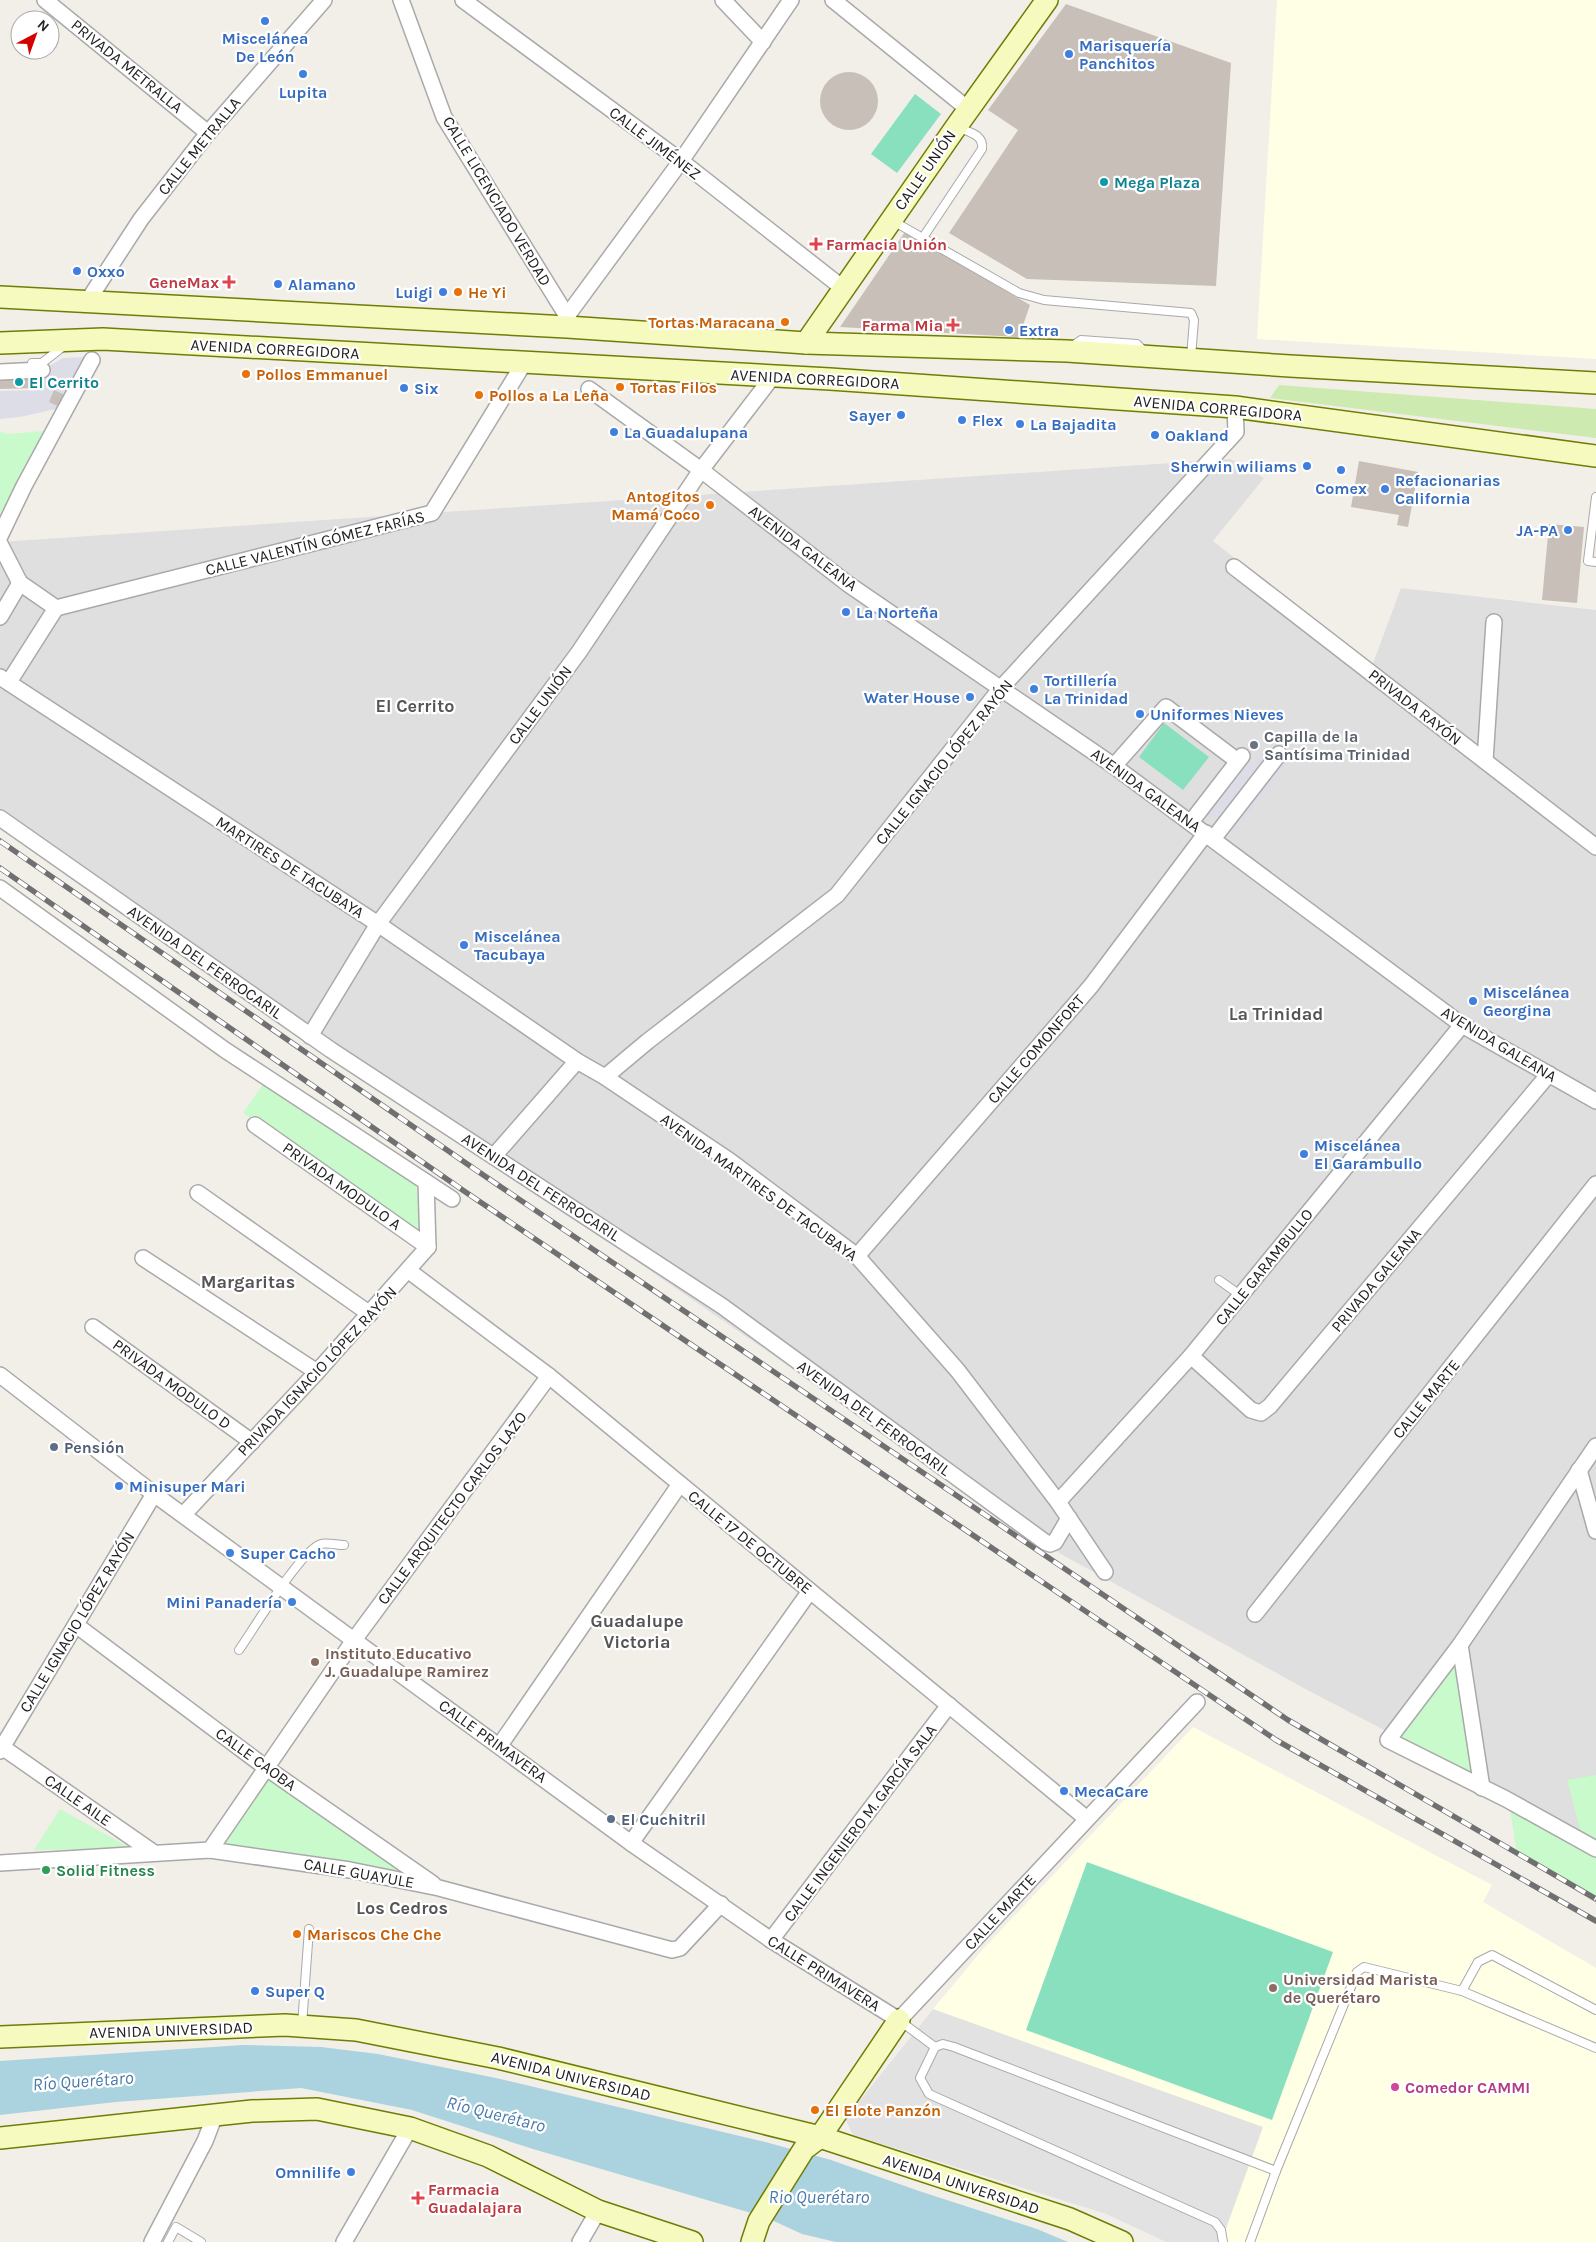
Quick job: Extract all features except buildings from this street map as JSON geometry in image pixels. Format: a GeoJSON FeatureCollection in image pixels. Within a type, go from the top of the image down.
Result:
{"type":"FeatureCollection","features":[{"type":"Feature","properties":{"kind":"main road","name":"CALLE UNIÓN"},"geometry":{"type":"LineString","coordinates":[[806,343],[968,109],[1047,0]]}},
{"type":"Feature","properties":{"kind":"main road"},"geometry":{"type":"LineString","coordinates":[[0,297],[567,321],[806,343],[1150,355],[1596,383]]}},
{"type":"Feature","properties":{"kind":"main road","name":"AVENIDA CORREGIDORA"},"geometry":{"type":"LineString","coordinates":[[0,343],[103,339],[773,376],[1235,407],[1596,456]]}},
{"type":"Feature","properties":{"kind":"main road","name":"CALLE MARTE"},"geometry":{"type":"LineString","coordinates":[[752,2242],[759,2221],[899,2020]]}},
{"type":"Feature","properties":{"kind":"main road","name":"AVENIDA UNIVERSIDAD"},"geometry":{"type":"LineString","coordinates":[[0,2037],[302,2026],[356,2030],[498,2058],[812,2143],[1070,2219],[1122,2242]]}},
{"type":"Feature","properties":{"kind":"main road"},"geometry":{"type":"LineString","coordinates":[[0,2138],[291,2108],[317,2109],[410,2128],[488,2156],[598,2210],[692,2242]]}},
{"type":"Feature","properties":{"kind":"street","name":"PRIVADA METRALLA"},"geometry":{"type":"LineString","coordinates":[[45,0],[208,133]]}},
{"type":"Feature","properties":{"kind":"street","name":"CALLE METRALLA"},"geometry":{"type":"LineString","coordinates":[[87,302],[141,219],[208,133],[324,0]]}},
{"type":"Feature","properties":{"kind":"street","name":"CALLE LICENCIADO VERDAD"},"geometry":{"type":"LineString","coordinates":[[401,0],[444,117],[567,321]]}},
{"type":"Feature","properties":{"kind":"street","name":"CALLE JIMÉNEZ"},"geometry":{"type":"LineString","coordinates":[[463,0],[681,161],[844,289]]}},
{"type":"Feature","properties":{"kind":"street"},"geometry":{"type":"LineString","coordinates":[[723,0],[763,42]]}},
{"type":"Feature","properties":{"kind":"street"},"geometry":{"type":"LineString","coordinates":[[567,321],[681,161],[791,0]]}},
{"type":"Feature","properties":{"kind":"street"},"geometry":{"type":"LineString","coordinates":[[833,0],[968,109]]}},
{"type":"Feature","properties":{"kind":"street"},"geometry":{"type":"LineString","coordinates":[[0,536],[89,359],[103,339]]}},
{"type":"Feature","properties":{"kind":"street","name":"CALLE VALENTÍN GÓMEZ FARÍAS"},"geometry":{"type":"LineString","coordinates":[[56,608],[432,513],[524,363]]}},
{"type":"Feature","properties":{"kind":"street"},"geometry":{"type":"LineString","coordinates":[[0,372],[42,370]]}},
{"type":"Feature","properties":{"kind":"street","name":"CALLE UNIÓN"},"geometry":{"type":"LineString","coordinates":[[310,1036],[378,924],[579,652],[701,470],[773,376]]}},
{"type":"Feature","properties":{"kind":"street","name":"AVENIDA GALEANA"},"geometry":{"type":"LineString","coordinates":[[589,389],[701,470],[848,584],[1114,766],[1462,1025],[1596,1101]]}},
{"type":"Feature","properties":{"kind":"street","name":"CALLE IGNACIO LÓPEZ RAYÓN"},"geometry":{"type":"LineString","coordinates":[[605,1077],[648,1041],[837,896],[1001,688],[1236,432],[1235,407]]}},
{"type":"Feature","properties":{"kind":"street"},"geometry":{"type":"LineString","coordinates":[[0,544],[20,583],[56,608],[4,679]]}},
{"type":"Feature","properties":{"kind":"street","name":"PRIVADA RAYÓN"},"geometry":{"type":"LineString","coordinates":[[1234,567],[1596,847]]}},
{"type":"Feature","properties":{"kind":"street"},"geometry":{"type":"LineString","coordinates":[[0,617],[20,583]]}},
{"type":"Feature","properties":{"kind":"street"},"geometry":{"type":"LineString","coordinates":[[1485,760],[1494,622]]}},
{"type":"Feature","properties":{"kind":"street","name":"MARTIRES DE TACUBAYA"},"geometry":{"type":"LineString","coordinates":[[4,679],[378,924],[577,1061]]}},
{"type":"Feature","properties":{"kind":"street"},"geometry":{"type":"LineString","coordinates":[[1114,766],[1166,707],[1237,756],[1190,822]]}},
{"type":"Feature","properties":{"kind":"street","name":"CALLE COMONFORT"},"geometry":{"type":"LineString","coordinates":[[857,1256],[1091,986],[1210,836],[1279,754]]}},
{"type":"Feature","properties":{"kind":"street","name":"AVENIDA DEL FERROCARIL"},"geometry":{"type":"LineString","coordinates":[[0,818],[310,1036],[722,1306],[1045,1542],[1050,1544],[1055,1542],[1069,1518]]}},
{"type":"Feature","properties":{"kind":"street"},"geometry":{"type":"LineString","coordinates":[[0,888],[224,1050],[452,1199]]}},
{"type":"Feature","properties":{"kind":"street","name":"CALLE GARAMBULLO"},"geometry":{"type":"LineString","coordinates":[[1058,1502],[1190,1356],[1462,1025]]}},
{"type":"Feature","properties":{"kind":"street"},"geometry":{"type":"LineString","coordinates":[[494,1156],[577,1061]]}},
{"type":"Feature","properties":{"kind":"street","name":"AVENIDA MARTIRES DE TACUBAYA"},"geometry":{"type":"LineString","coordinates":[[577,1061],[605,1077],[730,1161],[857,1256],[958,1372],[1058,1502],[1106,1572]]}},
{"type":"Feature","properties":{"kind":"street","name":"PRIVADA GALEANA"},"geometry":{"type":"LineString","coordinates":[[1190,1356],[1251,1410],[1261,1413],[1270,1406],[1549,1074]]}},
{"type":"Feature","properties":{"kind":"street","name":"PRIVADA MODULO A"},"geometry":{"type":"LineString","coordinates":[[255,1125],[428,1248]]}},
{"type":"Feature","properties":{"kind":"street"},"geometry":{"type":"LineString","coordinates":[[426,1182],[428,1248]]}},
{"type":"Feature","properties":{"kind":"street"},"geometry":{"type":"LineString","coordinates":[[198,1193],[370,1314]]}},
{"type":"Feature","properties":{"kind":"street","name":"CALLE MARTE"},"geometry":{"type":"LineString","coordinates":[[1254,1614],[1593,1195]]}},
{"type":"Feature","properties":{"kind":"street","name":"PRIVADA IGNACIO LÓPEZ RAYÓN"},"geometry":{"type":"LineString","coordinates":[[184,1514],[409,1272],[428,1248]]}},
{"type":"Feature","properties":{"kind":"street"},"geometry":{"type":"LineString","coordinates":[[143,1258],[317,1372]]}},
{"type":"Feature","properties":{"kind":"street","name":"CALLE 17 DE OCTUBRE"},"geometry":{"type":"LineString","coordinates":[[409,1272],[550,1376],[1087,1819]]}},
{"type":"Feature","properties":{"kind":"street","name":"PRIVADA MODULO D"},"geometry":{"type":"LineString","coordinates":[[93,1327],[252,1442]]}},
{"type":"Feature","properties":{"kind":"street","name":"CALLE PRIMAVERA"},"geometry":{"type":"LineString","coordinates":[[0,1375],[154,1494],[500,1745],[631,1843],[771,1940],[899,2020]]}},
{"type":"Feature","properties":{"kind":"street","name":"CALLE ARQUITECTO CARLOS LAZO"},"geometry":{"type":"LineString","coordinates":[[210,1850],[265,1767],[354,1640],[550,1376]]}},
{"type":"Feature","properties":{"kind":"street"},"geometry":{"type":"LineString","coordinates":[[1596,1446],[1460,1645],[1388,1740],[1596,1849]]}},
{"type":"Feature","properties":{"kind":"street"},"geometry":{"type":"LineString","coordinates":[[1579,1470],[1596,1531]]}},
{"type":"Feature","properties":{"kind":"street"},"geometry":{"type":"LineString","coordinates":[[500,1745],[680,1484]]}},
{"type":"Feature","properties":{"kind":"street","name":"CALLE IGNACIO LÓPEZ RAYÓN"},"geometry":{"type":"LineString","coordinates":[[1,1749],[154,1494]]}},
{"type":"Feature","properties":{"kind":"street"},"geometry":{"type":"LineString","coordinates":[[631,1843],[810,1591]]}},
{"type":"Feature","properties":{"kind":"street","name":"CALLE CAOBA"},"geometry":{"type":"LineString","coordinates":[[76,1625],[265,1767],[439,1888]]}},
{"type":"Feature","properties":{"kind":"street"},"geometry":{"type":"LineString","coordinates":[[1460,1645],[1482,1788]]}},
{"type":"Feature","properties":{"kind":"street","name":"CALLE MARTE"},"geometry":{"type":"LineString","coordinates":[[899,2020],[1197,1702]]}},
{"type":"Feature","properties":{"kind":"street","name":"CALLE INGENIERO M. GARCÍA SALA"},"geometry":{"type":"LineString","coordinates":[[771,1940],[949,1705]]}},
{"type":"Feature","properties":{"kind":"street","name":"CALLE AILE"},"geometry":{"type":"LineString","coordinates":[[1,1749],[154,1853]]}},
{"type":"Feature","properties":{"kind":"street","name":"CALLE GUAYULE"},"geometry":{"type":"LineString","coordinates":[[0,1863],[210,1850],[350,1870],[439,1888],[672,1950],[680,1948],[721,1904]]}},
{"type":"Feature","properties":{"kind":"street"},"geometry":{"type":"LineString","coordinates":[[152,2242],[205,2141],[215,2115]]}},
{"type":"Feature","properties":{"kind":"street"},"geometry":{"type":"LineString","coordinates":[[344,2242],[410,2128]]}},
{"type":"Feature","properties":{"kind":"street"},"geometry":{"type":"LineString","coordinates":[[580,2242],[598,2210]]}},
{"type":"Feature","properties":{"kind":"lane"},"geometry":{"type":"LineString","coordinates":[[924,236],[982,149],[983,143],[979,137],[956,127]]}},
{"type":"Feature","properties":{"kind":"lane"},"geometry":{"type":"LineString","coordinates":[[891,220],[924,236],[1020,293],[1044,300],[1191,313],[1194,320],[1191,359]]}},
{"type":"Feature","properties":{"kind":"lane"},"geometry":{"type":"LineString","coordinates":[[0,365],[42,363],[70,341]]}},
{"type":"Feature","properties":{"kind":"lane"},"geometry":{"type":"LineString","coordinates":[[1596,496],[1588,561],[1596,562]]}},
{"type":"Feature","properties":{"kind":"lane"},"geometry":{"type":"LineString","coordinates":[[1219,1280],[1240,1295]]}},
{"type":"Feature","properties":{"kind":"lane"},"geometry":{"type":"LineString","coordinates":[[239,1650],[282,1587],[311,1549],[321,1544],[344,1545]]}},
{"type":"Feature","properties":{"kind":"lane"},"geometry":{"type":"LineString","coordinates":[[302,2026],[309,1929]]}},
{"type":"Feature","properties":{"kind":"lane"},"geometry":{"type":"LineString","coordinates":[[1462,1991],[1478,1962],[1492,1955],[1596,2010]]}},
{"type":"Feature","properties":{"kind":"lane"},"geometry":{"type":"LineString","coordinates":[[1250,2242],[1276,2171],[1357,1972],[1364,1967],[1462,1991],[1596,2048]]}},
{"type":"Feature","properties":{"kind":"lane"},"geometry":{"type":"LineString","coordinates":[[899,2020],[934,2046],[943,2044],[954,2047],[1276,2171]]}},
{"type":"Feature","properties":{"kind":"lane"},"geometry":{"type":"LineString","coordinates":[[934,2046],[920,2078],[929,2094],[1215,2222],[1222,2230],[1223,2242]]}},
{"type":"Feature","properties":{"kind":"lane"},"geometry":{"type":"LineString","coordinates":[[168,2242],[176,2227],[201,2242]]}},
{"type":"Feature","properties":{"kind":"shaded area"},"geometry":{"type":"Polygon","coordinates":[[[1277,0],[1596,0],[1596,359],[1257,339],[1277,0]]]}},
{"type":"Feature","properties":{"kind":"shaded area"},"geometry":{"type":"Polygon","coordinates":[[[86,357],[56,409],[20,417],[0,419],[0,391],[41,390],[42,370],[63,358],[86,357]]]}},
{"type":"Feature","properties":{"kind":"shaded area"},"geometry":{"type":"Polygon","coordinates":[[[1231,459],[1264,478],[1213,541],[1372,666],[1401,588],[1596,610],[1596,1840],[1311,1692],[1061,1554],[503,1169],[0,813],[0,542],[1231,459]]]}},
{"type":"Feature","properties":{"kind":"shaded area"},"geometry":{"type":"Polygon","coordinates":[[[1269,746],[1289,761],[1235,832],[1195,802],[1234,751],[1254,765],[1269,746]]]}},
{"type":"Feature","properties":{"kind":"shaded area","name":"Universidad Marista de Querétaro"},"geometry":{"type":"Polygon","coordinates":[[[1193,1727],[1492,1885],[1483,1902],[1596,1968],[1596,2242],[1166,2242],[1106,2214],[853,2135],[845,2119],[933,2009],[984,1948],[1193,1727]]]}},
{"type":"Feature","properties":{"kind":"shaded area"},"geometry":{"type":"Polygon","coordinates":[[[933,2009],[1263,2127],[1221,2242],[1166,2242],[1106,2214],[853,2135],[845,2119],[933,2009]]]}},
{"type":"Feature","properties":{"kind":"green space"},"geometry":{"type":"Polygon","coordinates":[[[915,94],[941,114],[897,173],[871,154],[915,94]]]}},
{"type":"Feature","properties":{"kind":"green space"},"geometry":{"type":"Polygon","coordinates":[[[1279,385],[1596,409],[1596,438],[1270,398],[1279,385]]]}},
{"type":"Feature","properties":{"kind":"green space"},"geometry":{"type":"Polygon","coordinates":[[[0,431],[7,434],[44,431],[0,517],[0,431]]]}},
{"type":"Feature","properties":{"kind":"green space"},"geometry":{"type":"Polygon","coordinates":[[[1164,723],[1209,757],[1183,790],[1139,757],[1164,723]]]}},
{"type":"Feature","properties":{"kind":"green space"},"geometry":{"type":"Polygon","coordinates":[[[266,1080],[416,1184],[422,1236],[243,1113],[266,1080]]]}},
{"type":"Feature","properties":{"kind":"green space"},"geometry":{"type":"Polygon","coordinates":[[[1460,1650],[1481,1788],[1391,1741],[1460,1650]]]}},
{"type":"Feature","properties":{"kind":"green space"},"geometry":{"type":"Polygon","coordinates":[[[1596,1775],[1596,1899],[1517,1854],[1509,1802],[1583,1841],[1567,1780],[1596,1775]]]}},
{"type":"Feature","properties":{"kind":"green space"},"geometry":{"type":"Polygon","coordinates":[[[267,1776],[426,1882],[222,1844],[267,1776]]]}},
{"type":"Feature","properties":{"kind":"green space"},"geometry":{"type":"Polygon","coordinates":[[[60,1809],[132,1849],[34,1850],[60,1809]]]}},
{"type":"Feature","properties":{"kind":"green space"},"geometry":{"type":"Polygon","coordinates":[[[1087,1862],[1333,1952],[1272,2120],[1026,2030],[1087,1862]]]}},
{"type":"Feature","properties":{"kind":"water","name":"Rio Querétaro"},"geometry":{"type":"Polygon","coordinates":[[[243,2045],[321,2047],[378,2054],[496,2078],[769,2143],[831,2160],[1037,2229],[1068,2242],[836,2242],[802,2234],[765,2217],[533,2149],[412,2110],[301,2088],[116,2102],[0,2115],[0,2061],[243,2045]]]}},
{"type":"Feature","properties":{"kind":"railway"},"geometry":{"type":"LineString","coordinates":[[0,841],[473,1168],[1288,1720],[1596,1899]]}},
{"type":"Feature","properties":{"kind":"railway"},"geometry":{"type":"LineString","coordinates":[[0,868],[464,1191],[1276,1740],[1596,1921]]}},
{"type":"Feature","properties":{"kind":"place","name":"Miscelánea De León"},"geometry":{"type":"Point","coordinates":[265,21]}},
{"type":"Feature","properties":{"kind":"place","name":"Marisquería Panchitos"},"geometry":{"type":"Point","coordinates":[1069,54]}},
{"type":"Feature","properties":{"kind":"place","name":"Lupita"},"geometry":{"type":"Point","coordinates":[303,74]}},
{"type":"Feature","properties":{"kind":"place","name":"Mega Plaza"},"geometry":{"type":"Point","coordinates":[1104,182]}},
{"type":"Feature","properties":{"kind":"place","name":"Farmacia Unión"},"geometry":{"type":"Point","coordinates":[816,244]}},
{"type":"Feature","properties":{"kind":"place","name":"Oxxo"},"geometry":{"type":"Point","coordinates":[77,271]}},
{"type":"Feature","properties":{"kind":"place","name":"GeneMax"},"geometry":{"type":"Point","coordinates":[229,282]}},
{"type":"Feature","properties":{"kind":"place","name":"Alamano"},"geometry":{"type":"Point","coordinates":[278,284]}},
{"type":"Feature","properties":{"kind":"place","name":"Luigi"},"geometry":{"type":"Point","coordinates":[443,292]}},
{"type":"Feature","properties":{"kind":"place","name":"He Yi"},"geometry":{"type":"Point","coordinates":[458,292]}},
{"type":"Feature","properties":{"kind":"place","name":"Tortas Maracana"},"geometry":{"type":"Point","coordinates":[785,322]}},
{"type":"Feature","properties":{"kind":"place","name":"Farma Mia"},"geometry":{"type":"Point","coordinates":[953,325]}},
{"type":"Feature","properties":{"kind":"place","name":"Extra"},"geometry":{"type":"Point","coordinates":[1009,330]}},
{"type":"Feature","properties":{"kind":"place","name":"Pollos Emmanuel"},"geometry":{"type":"Point","coordinates":[246,374]}},
{"type":"Feature","properties":{"kind":"place","name":"El Cerrito"},"geometry":{"type":"Point","coordinates":[19,382]}},
{"type":"Feature","properties":{"kind":"place","name":"Tortas Filos"},"geometry":{"type":"Point","coordinates":[620,387]}},
{"type":"Feature","properties":{"kind":"place","name":"Six"},"geometry":{"type":"Point","coordinates":[404,388]}},
{"type":"Feature","properties":{"kind":"place","name":"Pollos a La Leña"},"geometry":{"type":"Point","coordinates":[479,395]}},
{"type":"Feature","properties":{"kind":"place","name":"Sayer"},"geometry":{"type":"Point","coordinates":[901,415]}},
{"type":"Feature","properties":{"kind":"place","name":"Flex"},"geometry":{"type":"Point","coordinates":[962,420]}},
{"type":"Feature","properties":{"kind":"place","name":"La Bajadita"},"geometry":{"type":"Point","coordinates":[1020,424]}},
{"type":"Feature","properties":{"kind":"place","name":"La Guadalupana"},"geometry":{"type":"Point","coordinates":[614,432]}},
{"type":"Feature","properties":{"kind":"place","name":"Oakland"},"geometry":{"type":"Point","coordinates":[1155,435]}},
{"type":"Feature","properties":{"kind":"place","name":"Sherwin wiliams"},"geometry":{"type":"Point","coordinates":[1307,466]}},
{"type":"Feature","properties":{"kind":"place","name":"Comex"},"geometry":{"type":"Point","coordinates":[1341,470]}},
{"type":"Feature","properties":{"kind":"place","name":"Refacionarias California"},"geometry":{"type":"Point","coordinates":[1385,489]}},
{"type":"Feature","properties":{"kind":"place","name":"Antogitos Mamá Coco"},"geometry":{"type":"Point","coordinates":[710,505]}},
{"type":"Feature","properties":{"kind":"place","name":"JA-PA"},"geometry":{"type":"Point","coordinates":[1568,530]}},
{"type":"Feature","properties":{"kind":"place","name":"La Norteña"},"geometry":{"type":"Point","coordinates":[846,612]}},
{"type":"Feature","properties":{"kind":"place","name":"Tortillería La Trinidad"},"geometry":{"type":"Point","coordinates":[1034,689]}},
{"type":"Feature","properties":{"kind":"place","name":"Water House"},"geometry":{"type":"Point","coordinates":[970,697]}},
{"type":"Feature","properties":{"kind":"place","name":"Uniformes Nieves"},"geometry":{"type":"Point","coordinates":[1140,714]}},
{"type":"Feature","properties":{"kind":"place","name":"Capilla de la Santísima Trinidad"},"geometry":{"type":"Point","coordinates":[1254,745]}},
{"type":"Feature","properties":{"kind":"place","name":"Miscelánea Tacubaya"},"geometry":{"type":"Point","coordinates":[464,945]}},
{"type":"Feature","properties":{"kind":"place","name":"Miscelánea Georgina"},"geometry":{"type":"Point","coordinates":[1473,1001]}},
{"type":"Feature","properties":{"kind":"place","name":"Miscelánea El Garambullo"},"geometry":{"type":"Point","coordinates":[1304,1154]}},
{"type":"Feature","properties":{"kind":"place","name":"Pensión"},"geometry":{"type":"Point","coordinates":[54,1447]}},
{"type":"Feature","properties":{"kind":"place","name":"Minisuper Mari"},"geometry":{"type":"Point","coordinates":[119,1486]}},
{"type":"Feature","properties":{"kind":"place","name":"Super Cacho"},"geometry":{"type":"Point","coordinates":[230,1553]}},
{"type":"Feature","properties":{"kind":"place","name":"Mini Panadería"},"geometry":{"type":"Point","coordinates":[292,1602]}},
{"type":"Feature","properties":{"kind":"place","name":"Instituto Educativo J. Guadalupe Ramirez"},"geometry":{"type":"Point","coordinates":[315,1662]}},
{"type":"Feature","properties":{"kind":"place","name":"MecaCare"},"geometry":{"type":"Point","coordinates":[1064,1791]}},
{"type":"Feature","properties":{"kind":"place","name":"El Cuchitril"},"geometry":{"type":"Point","coordinates":[611,1819]}},
{"type":"Feature","properties":{"kind":"place","name":"Solid Fitness"},"geometry":{"type":"Point","coordinates":[46,1870]}},
{"type":"Feature","properties":{"kind":"place","name":"Mariscos Che Che"},"geometry":{"type":"Point","coordinates":[297,1934]}},
{"type":"Feature","properties":{"kind":"place","name":"Universidad Marista de Querétaro"},"geometry":{"type":"Point","coordinates":[1273,1988]}},
{"type":"Feature","properties":{"kind":"place","name":"Super Q"},"geometry":{"type":"Point","coordinates":[255,1991]}},
{"type":"Feature","properties":{"kind":"place","name":"Comedor CAMMI"},"geometry":{"type":"Point","coordinates":[1395,2087]}},
{"type":"Feature","properties":{"kind":"place","name":"El Elote Panzón"},"geometry":{"type":"Point","coordinates":[815,2110]}},
{"type":"Feature","properties":{"kind":"place","name":"Omnilife"},"geometry":{"type":"Point","coordinates":[351,2172]}},
{"type":"Feature","properties":{"kind":"place","name":"Farmacia Guadalajara"},"geometry":{"type":"Point","coordinates":[418,2198]}},
{"type":"Feature","properties":{"kind":"district","name":"El Cerrito"},"geometry":{"type":"Point","coordinates":[415,706]}},
{"type":"Feature","properties":{"kind":"district","name":"La Trinidad"},"geometry":{"type":"Point","coordinates":[1276,1014]}},
{"type":"Feature","properties":{"kind":"district","name":"Margaritas"},"geometry":{"type":"Point","coordinates":[248,1282]}},
{"type":"Feature","properties":{"kind":"district","name":"Guadalupe Victoria"},"geometry":{"type":"Point","coordinates":[637,1631]}},
{"type":"Feature","properties":{"kind":"district","name":"Los Cedros"},"geometry":{"type":"Point","coordinates":[402,1908]}},
{"type":"Feature","properties":{"kind":"water label","name":"Río Querétaro"},"geometry":{"type":"Point","coordinates":[83,2081]}},
{"type":"Feature","properties":{"kind":"water label","name":"Río Querétaro"},"geometry":{"type":"Point","coordinates":[496,2114]}}]}
